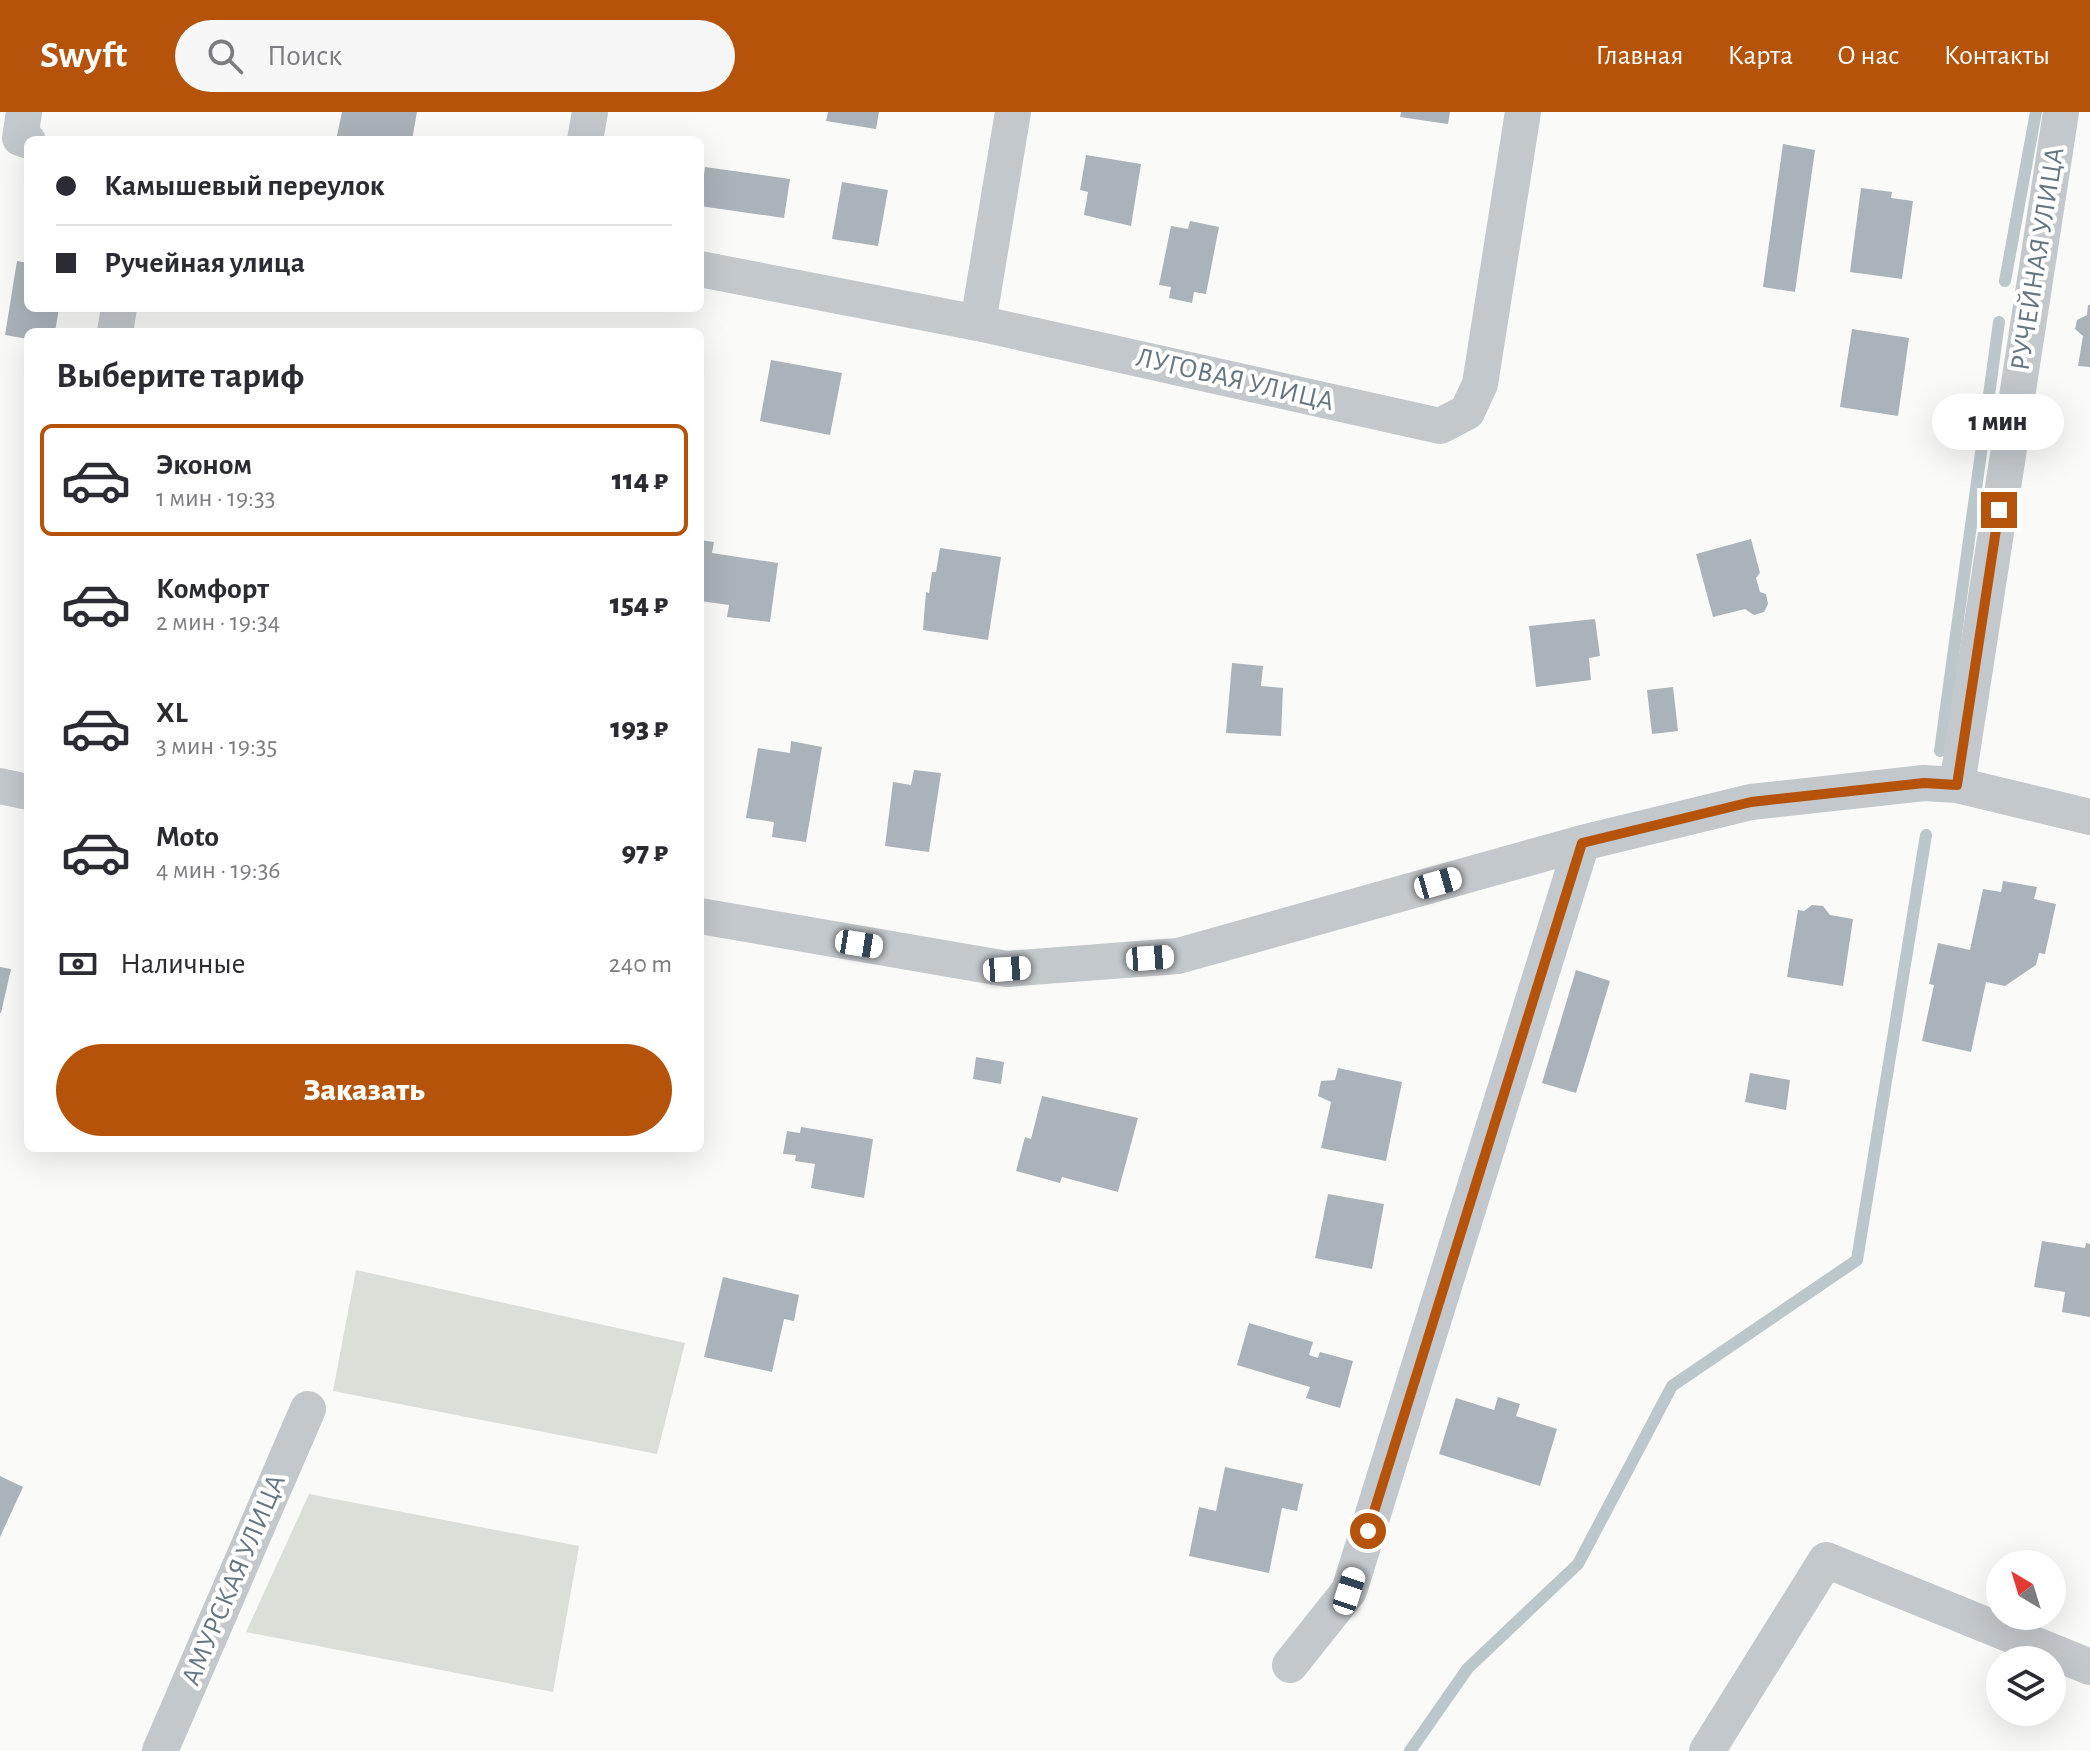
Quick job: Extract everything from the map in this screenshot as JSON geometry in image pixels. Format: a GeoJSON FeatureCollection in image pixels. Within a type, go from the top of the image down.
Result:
{"type":"FeatureCollection","features":[{"type":"Feature","properties":{"kind":"street"},"geometry":{"type":"LineString","coordinates":[[586,136],[590,112]]}},
{"type":"Feature","properties":{"kind":"street"},"geometry":{"type":"LineString","coordinates":[[978,323],[1013,112]]}},
{"type":"Feature","properties":{"kind":"street","name":"ЛУГОВАЯ УЛИЦА"},"geometry":{"type":"LineString","coordinates":[[704,270],[978,323],[1440,426],[1467,412],[1480,384],[1523,112]]}},
{"type":"Feature","properties":{"kind":"street","name":"РУЧЕЙНАЯ УЛИЦА"},"geometry":{"type":"LineString","coordinates":[[1957,785],[2061,112]]}},
{"type":"Feature","properties":{"kind":"street"},"geometry":{"type":"LineString","coordinates":[[704,917],[1007,969],[1178,956],[1582,843],[1751,802],[1924,783],[1957,785],[2090,817]]}},
{"type":"Feature","properties":{"kind":"street"},"geometry":{"type":"LineString","coordinates":[[0,786],[24,791]]}},
{"type":"Feature","properties":{"kind":"street"},"geometry":{"type":"LineString","coordinates":[[1290,1665],[1349,1591],[1582,843]]}},
{"type":"Feature","properties":{"kind":"street","name":"АМУРСКАЯ УЛИЦА"},"geometry":{"type":"LineString","coordinates":[[160,1751],[308,1409]]}},
{"type":"Feature","properties":{"kind":"street"},"geometry":{"type":"LineString","coordinates":[[1707,1751],[1826,1560],[2090,1667]]}},
{"type":"Feature","properties":{"kind":"shaded area"},"geometry":{"type":"Polygon","coordinates":[[[356,1270],[685,1343],[657,1454],[333,1391],[356,1270]]]}},
{"type":"Feature","properties":{"kind":"shaded area"},"geometry":{"type":"Polygon","coordinates":[[[309,1494],[579,1546],[553,1692],[246,1632],[309,1494]]]}},
{"type":"Feature","properties":{"kind":"building"},"geometry":{"type":"Polygon","coordinates":[[[342,112],[417,112],[413,136],[337,136],[342,112]]]}},
{"type":"Feature","properties":{"kind":"building"},"geometry":{"type":"Polygon","coordinates":[[[828,112],[879,112],[876,129],[826,121],[828,112]]]}},
{"type":"Feature","properties":{"kind":"building"},"geometry":{"type":"Polygon","coordinates":[[[1401,112],[1450,112],[1448,124],[1400,117],[1401,112]]]}},
{"type":"Feature","properties":{"kind":"building"},"geometry":{"type":"Polygon","coordinates":[[[1783,144],[1815,150],[1795,292],[1763,287],[1783,144]]]}},
{"type":"Feature","properties":{"kind":"building"},"geometry":{"type":"Polygon","coordinates":[[[1086,155],[1141,164],[1131,226],[1084,215],[1088,192],[1080,190],[1086,155]]]}},
{"type":"Feature","properties":{"kind":"building"},"geometry":{"type":"Polygon","coordinates":[[[705,167],[790,179],[784,218],[704,207],[705,167]]]}},
{"type":"Feature","properties":{"kind":"building"},"geometry":{"type":"Polygon","coordinates":[[[842,182],[888,190],[878,246],[832,239],[842,182]]]}},
{"type":"Feature","properties":{"kind":"building"},"geometry":{"type":"Polygon","coordinates":[[[1861,188],[1892,192],[1891,198],[1913,201],[1902,279],[1850,272],[1861,188]]]}},
{"type":"Feature","properties":{"kind":"building"},"geometry":{"type":"Polygon","coordinates":[[[1190,221],[1219,227],[1206,294],[1194,292],[1192,303],[1169,298],[1171,287],[1159,285],[1171,226],[1188,229],[1190,221]]]}},
{"type":"Feature","properties":{"kind":"building"},"geometry":{"type":"Polygon","coordinates":[[[17,261],[24,262],[24,312],[58,312],[56,328],[24,328],[24,338],[5,335],[17,261]]]}},
{"type":"Feature","properties":{"kind":"building"},"geometry":{"type":"Polygon","coordinates":[[[2088,305],[2090,367],[2078,366],[2083,336],[2075,329],[2077,320],[2087,315],[2088,305]]]}},
{"type":"Feature","properties":{"kind":"building"},"geometry":{"type":"Polygon","coordinates":[[[1852,329],[1909,338],[1898,416],[1840,407],[1852,329]]]}},
{"type":"Feature","properties":{"kind":"building"},"geometry":{"type":"Polygon","coordinates":[[[771,360],[842,373],[830,435],[760,421],[771,360]]]}},
{"type":"Feature","properties":{"kind":"building"},"geometry":{"type":"Polygon","coordinates":[[[1751,539],[1760,573],[1756,578],[1768,604],[1764,612],[1754,615],[1745,609],[1713,617],[1696,554],[1751,539]]]}},
{"type":"Feature","properties":{"kind":"building"},"geometry":{"type":"Polygon","coordinates":[[[704,541],[714,542],[712,553],[778,563],[770,622],[727,617],[729,605],[704,602],[704,541]]]}},
{"type":"Feature","properties":{"kind":"building"},"geometry":{"type":"Polygon","coordinates":[[[940,548],[1001,557],[988,640],[923,630],[926,592],[929,593],[932,572],[936,572],[940,548]]]}},
{"type":"Feature","properties":{"kind":"building"},"geometry":{"type":"Polygon","coordinates":[[[1595,619],[1600,656],[1589,658],[1591,680],[1536,687],[1529,626],[1595,619]]]}},
{"type":"Feature","properties":{"kind":"building"},"geometry":{"type":"Polygon","coordinates":[[[1232,663],[1263,666],[1261,686],[1283,688],[1281,736],[1226,733],[1232,663]]]}},
{"type":"Feature","properties":{"kind":"building"},"geometry":{"type":"Polygon","coordinates":[[[1673,687],[1678,731],[1652,734],[1647,690],[1673,687]]]}},
{"type":"Feature","properties":{"kind":"building"},"geometry":{"type":"Polygon","coordinates":[[[791,741],[822,747],[806,842],[772,837],[774,822],[746,818],[758,748],[790,753],[791,741]]]}},
{"type":"Feature","properties":{"kind":"building"},"geometry":{"type":"Polygon","coordinates":[[[914,770],[941,773],[929,852],[885,846],[893,782],[911,785],[914,770]]]}},
{"type":"Feature","properties":{"kind":"building"},"geometry":{"type":"Polygon","coordinates":[[[2003,881],[2037,887],[2034,899],[2056,904],[2045,954],[2039,953],[2036,965],[2005,986],[1986,982],[1971,1052],[1922,1041],[1934,985],[1929,984],[1938,943],[1970,950],[1983,889],[2001,892],[2003,881]]]}},
{"type":"Feature","properties":{"kind":"building"},"geometry":{"type":"Polygon","coordinates":[[[1812,905],[1823,906],[1830,915],[1853,919],[1843,986],[1787,977],[1798,910],[1804,911],[1812,905]]]}},
{"type":"Feature","properties":{"kind":"building"},"geometry":{"type":"Polygon","coordinates":[[[0,967],[11,969],[1,1013],[0,1013],[0,967]]]}},
{"type":"Feature","properties":{"kind":"building"},"geometry":{"type":"Polygon","coordinates":[[[1576,970],[1610,981],[1576,1093],[1542,1083],[1576,970]]]}},
{"type":"Feature","properties":{"kind":"building"},"geometry":{"type":"Polygon","coordinates":[[[976,1057],[1004,1062],[1001,1084],[973,1079],[976,1057]]]}},
{"type":"Feature","properties":{"kind":"building"},"geometry":{"type":"Polygon","coordinates":[[[1338,1068],[1402,1082],[1386,1161],[1321,1148],[1331,1102],[1318,1096],[1321,1081],[1335,1080],[1338,1068]]]}},
{"type":"Feature","properties":{"kind":"building"},"geometry":{"type":"Polygon","coordinates":[[[1750,1073],[1790,1080],[1786,1110],[1745,1102],[1750,1073]]]}},
{"type":"Feature","properties":{"kind":"building"},"geometry":{"type":"Polygon","coordinates":[[[1042,1096],[1138,1118],[1118,1192],[1062,1177],[1060,1183],[1016,1171],[1025,1137],[1031,1139],[1042,1096]]]}},
{"type":"Feature","properties":{"kind":"building"},"geometry":{"type":"Polygon","coordinates":[[[801,1127],[873,1139],[864,1198],[811,1188],[815,1164],[795,1161],[796,1155],[783,1154],[787,1131],[800,1133],[801,1127]]]}},
{"type":"Feature","properties":{"kind":"building"},"geometry":{"type":"Polygon","coordinates":[[[1328,1194],[1384,1204],[1372,1269],[1315,1258],[1328,1194]]]}},
{"type":"Feature","properties":{"kind":"building"},"geometry":{"type":"Polygon","coordinates":[[[2042,1241],[2085,1248],[2086,1243],[2090,1244],[2090,1317],[2062,1312],[2065,1292],[2034,1287],[2042,1241]]]}},
{"type":"Feature","properties":{"kind":"building"},"geometry":{"type":"Polygon","coordinates":[[[723,1277],[799,1295],[794,1321],[784,1319],[772,1372],[704,1357],[723,1277]]]}},
{"type":"Feature","properties":{"kind":"building"},"geometry":{"type":"Polygon","coordinates":[[[1249,1323],[1313,1342],[1309,1355],[1318,1358],[1320,1352],[1353,1361],[1340,1408],[1306,1398],[1310,1387],[1237,1365],[1249,1323]]]}},
{"type":"Feature","properties":{"kind":"building"},"geometry":{"type":"Polygon","coordinates":[[[1498,1397],[1520,1404],[1516,1416],[1557,1429],[1540,1486],[1439,1454],[1456,1398],[1494,1410],[1498,1397]]]}},
{"type":"Feature","properties":{"kind":"building"},"geometry":{"type":"Polygon","coordinates":[[[1225,1467],[1303,1484],[1297,1511],[1282,1508],[1269,1573],[1189,1556],[1199,1507],[1216,1511],[1225,1467]]]}},
{"type":"Feature","properties":{"kind":"building"},"geometry":{"type":"Polygon","coordinates":[[[0,1476],[23,1487],[0,1537],[0,1476]]]}},
{"type":"Feature","properties":{"kind":"waterway"},"geometry":{"type":"LineString","coordinates":[[2005,281],[2036,112]]}},
{"type":"Feature","properties":{"kind":"waterway"},"geometry":{"type":"LineString","coordinates":[[1940,751],[1999,322]]}},
{"type":"Feature","properties":{"kind":"waterway"},"geometry":{"type":"LineString","coordinates":[[1410,1751],[1468,1668],[1578,1564],[1672,1386],[1857,1260],[1926,835]]}},
{"type":"Feature","properties":{"kind":"route"},"geometry":{"type":"LineString","coordinates":[[1368,1531],[1582,843],[1751,802],[1924,783],[1957,785],[1999,510]]}}]}
